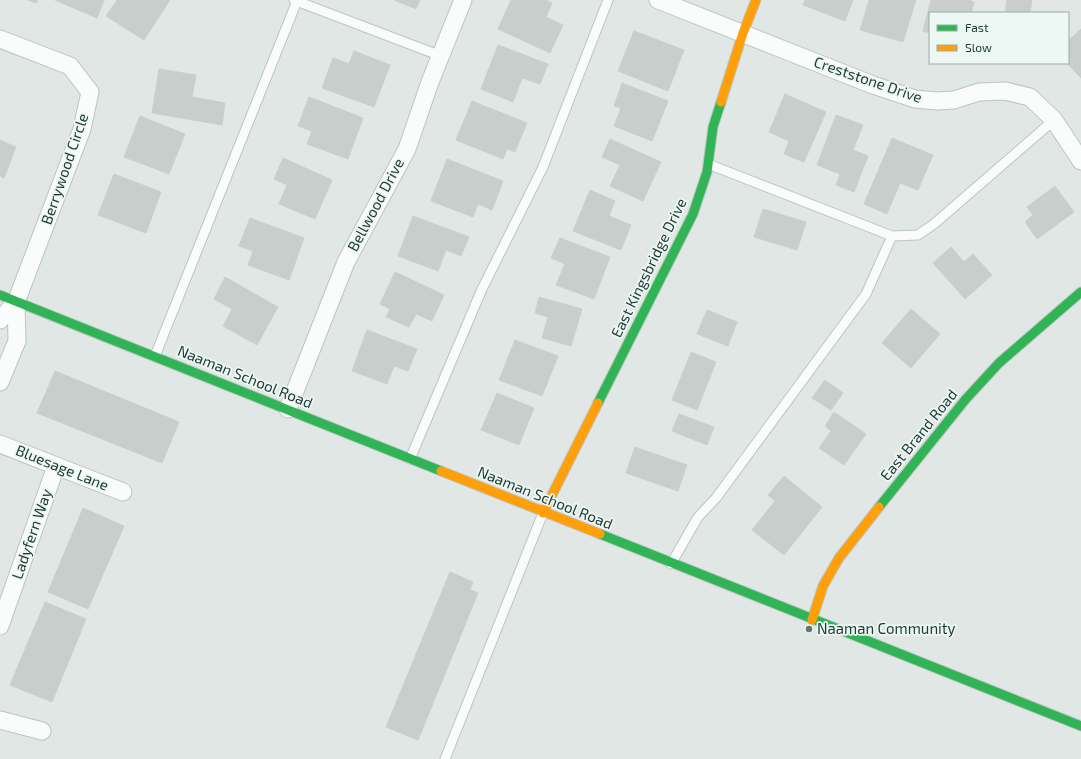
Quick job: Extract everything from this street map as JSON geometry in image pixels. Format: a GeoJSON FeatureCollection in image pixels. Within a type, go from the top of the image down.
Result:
{"type":"FeatureCollection","features":[{"type":"Feature","properties":{"kind":"main road","name":"East Kingsbridge Drive"},"geometry":{"type":"LineString","coordinates":[[543,513],[693,214],[708,164],[713,127],[743,33],[756,0]]}},
{"type":"Feature","properties":{"kind":"main road","name":"East Brand Road"},"geometry":{"type":"LineString","coordinates":[[812,620],[823,586],[839,558],[965,400],[999,363],[1081,292]]}},
{"type":"Feature","properties":{"kind":"main road","name":"Naaman School Road"},"geometry":{"type":"LineString","coordinates":[[0,295],[288,409],[543,513],[1081,726]]}},
{"type":"Feature","properties":{"kind":"street","name":"Bellwood Drive"},"geometry":{"type":"LineString","coordinates":[[288,409],[346,262],[407,149],[463,0]]}},
{"type":"Feature","properties":{"kind":"street","name":"Creststone Drive"},"geometry":{"type":"LineString","coordinates":[[658,0],[873,85],[915,99],[937,101],[954,100],[979,92],[1005,91],[1030,97],[1054,120],[1081,161]]}},
{"type":"Feature","properties":{"kind":"street","name":"Berrywood Circle"},"geometry":{"type":"LineString","coordinates":[[0,39],[70,66],[90,92],[82,129],[16,302]]}},
{"type":"Feature","properties":{"kind":"street"},"geometry":{"type":"LineString","coordinates":[[0,320],[16,302]]}},
{"type":"Feature","properties":{"kind":"street"},"geometry":{"type":"LineString","coordinates":[[0,382],[17,341],[16,302]]}},
{"type":"Feature","properties":{"kind":"street","name":"Bluesage Lane"},"geometry":{"type":"LineString","coordinates":[[0,444],[123,492]]}},
{"type":"Feature","properties":{"kind":"street","name":"Ladyfern Way"},"geometry":{"type":"LineString","coordinates":[[0,626],[56,466]]}},
{"type":"Feature","properties":{"kind":"street"},"geometry":{"type":"LineString","coordinates":[[0,720],[42,731]]}},
{"type":"Feature","properties":{"kind":"lane"},"geometry":{"type":"LineString","coordinates":[[410,459],[482,288],[543,166],[608,0]]}},
{"type":"Feature","properties":{"kind":"lane"},"geometry":{"type":"LineString","coordinates":[[154,356],[296,1],[441,56]]}},
{"type":"Feature","properties":{"kind":"lane"},"geometry":{"type":"LineString","coordinates":[[708,164],[892,236],[918,235],[934,224],[1054,120]]}},
{"type":"Feature","properties":{"kind":"lane"},"geometry":{"type":"LineString","coordinates":[[671,564],[698,517],[721,491],[866,294],[892,236]]}},
{"type":"Feature","properties":{"kind":"lane"},"geometry":{"type":"LineString","coordinates":[[445,759],[543,513]]}},
{"type":"Feature","properties":{"kind":"building"},"geometry":{"type":"Polygon","coordinates":[[[28,0],[38,0],[36,3],[28,0]]]}},
{"type":"Feature","properties":{"kind":"building"},"geometry":{"type":"Polygon","coordinates":[[[55,0],[104,0],[97,18],[55,0]]]}},
{"type":"Feature","properties":{"kind":"building"},"geometry":{"type":"Polygon","coordinates":[[[117,0],[170,0],[144,40],[106,16],[117,0]]]}},
{"type":"Feature","properties":{"kind":"building"},"geometry":{"type":"Polygon","coordinates":[[[394,0],[420,0],[416,9],[394,0]]]}},
{"type":"Feature","properties":{"kind":"building"},"geometry":{"type":"Polygon","coordinates":[[[511,0],[546,0],[552,3],[546,17],[563,25],[550,53],[498,29],[511,0]]]}},
{"type":"Feature","properties":{"kind":"building"},"geometry":{"type":"Polygon","coordinates":[[[805,0],[853,0],[845,21],[803,5],[805,0]]]}},
{"type":"Feature","properties":{"kind":"building"},"geometry":{"type":"Polygon","coordinates":[[[869,0],[916,0],[903,42],[860,30],[869,0]]]}},
{"type":"Feature","properties":{"kind":"building"},"geometry":{"type":"Polygon","coordinates":[[[931,0],[969,0],[974,2],[971,12],[929,12],[929,33],[923,31],[931,0]]]}},
{"type":"Feature","properties":{"kind":"building"},"geometry":{"type":"Polygon","coordinates":[[[1007,0],[1032,0],[1030,12],[1005,12],[1007,0]]]}},
{"type":"Feature","properties":{"kind":"building"},"geometry":{"type":"Polygon","coordinates":[[[1081,29],[1081,78],[1068,64],[1069,40],[1081,29]]]}},
{"type":"Feature","properties":{"kind":"building"},"geometry":{"type":"Polygon","coordinates":[[[634,31],[684,50],[668,91],[618,71],[634,31]]]}},
{"type":"Feature","properties":{"kind":"building"},"geometry":{"type":"Polygon","coordinates":[[[498,45],[548,64],[540,84],[522,78],[513,102],[481,89],[498,45]]]}},
{"type":"Feature","properties":{"kind":"building"},"geometry":{"type":"Polygon","coordinates":[[[354,51],[390,65],[374,107],[322,88],[333,58],[349,64],[354,51]]]}},
{"type":"Feature","properties":{"kind":"building"},"geometry":{"type":"Polygon","coordinates":[[[159,69],[196,75],[192,97],[225,103],[222,125],[152,113],[159,69]]]}},
{"type":"Feature","properties":{"kind":"building"},"geometry":{"type":"Polygon","coordinates":[[[622,83],[668,101],[652,141],[614,126],[621,108],[614,106],[622,83]]]}},
{"type":"Feature","properties":{"kind":"building"},"geometry":{"type":"Polygon","coordinates":[[[785,94],[826,112],[804,162],[784,154],[789,141],[769,132],[785,94]]]}},
{"type":"Feature","properties":{"kind":"building"},"geometry":{"type":"Polygon","coordinates":[[[309,97],[363,118],[348,159],[307,144],[312,131],[298,126],[309,97]]]}},
{"type":"Feature","properties":{"kind":"building"},"geometry":{"type":"Polygon","coordinates":[[[472,101],[527,123],[515,152],[507,149],[503,159],[456,140],[472,101]]]}},
{"type":"Feature","properties":{"kind":"building"},"geometry":{"type":"Polygon","coordinates":[[[836,115],[863,125],[853,150],[868,156],[854,192],[836,185],[840,174],[817,165],[836,115]]]}},
{"type":"Feature","properties":{"kind":"building"},"geometry":{"type":"Polygon","coordinates":[[[140,116],[185,134],[169,174],[124,157],[140,116]]]}},
{"type":"Feature","properties":{"kind":"building"},"geometry":{"type":"Polygon","coordinates":[[[892,138],[933,155],[918,190],[900,183],[887,214],[864,204],[892,138]]]}},
{"type":"Feature","properties":{"kind":"building"},"geometry":{"type":"Polygon","coordinates":[[[610,139],[661,162],[643,201],[610,186],[620,165],[602,157],[610,139]]]}},
{"type":"Feature","properties":{"kind":"building"},"geometry":{"type":"Polygon","coordinates":[[[0,140],[16,147],[4,178],[0,176],[0,140]]]}},
{"type":"Feature","properties":{"kind":"building"},"geometry":{"type":"Polygon","coordinates":[[[283,158],[332,180],[315,219],[279,204],[287,185],[274,179],[283,158]]]}},
{"type":"Feature","properties":{"kind":"building"},"geometry":{"type":"Polygon","coordinates":[[[447,159],[503,181],[492,210],[478,204],[473,217],[431,201],[447,159]]]}},
{"type":"Feature","properties":{"kind":"building"},"geometry":{"type":"Polygon","coordinates":[[[114,174],[161,192],[146,233],[98,215],[114,174]]]}},
{"type":"Feature","properties":{"kind":"building"},"geometry":{"type":"Polygon","coordinates":[[[1055,186],[1074,212],[1037,239],[1025,222],[1033,215],[1027,207],[1055,186]]]}},
{"type":"Feature","properties":{"kind":"building"},"geometry":{"type":"Polygon","coordinates":[[[590,190],[615,201],[609,216],[631,225],[621,250],[573,231],[590,190]]]}},
{"type":"Feature","properties":{"kind":"building"},"geometry":{"type":"Polygon","coordinates":[[[763,209],[806,222],[797,250],[754,237],[763,209]]]}},
{"type":"Feature","properties":{"kind":"building"},"geometry":{"type":"Polygon","coordinates":[[[413,216],[469,237],[461,256],[446,250],[438,271],[398,256],[413,216]]]}},
{"type":"Feature","properties":{"kind":"building"},"geometry":{"type":"Polygon","coordinates":[[[250,218],[304,238],[289,280],[248,265],[253,251],[239,246],[250,218]]]}},
{"type":"Feature","properties":{"kind":"building"},"geometry":{"type":"Polygon","coordinates":[[[560,238],[610,257],[594,299],[556,285],[565,264],[551,258],[560,238]]]}},
{"type":"Feature","properties":{"kind":"building"},"geometry":{"type":"Polygon","coordinates":[[[951,247],[964,262],[973,254],[992,275],[965,299],[933,263],[951,247]]]}},
{"type":"Feature","properties":{"kind":"building"},"geometry":{"type":"Polygon","coordinates":[[[395,272],[444,295],[432,321],[416,314],[409,327],[386,317],[390,309],[380,304],[395,272]]]}},
{"type":"Feature","properties":{"kind":"building"},"geometry":{"type":"Polygon","coordinates":[[[225,277],[278,307],[257,345],[223,326],[232,309],[214,299],[225,277]]]}},
{"type":"Feature","properties":{"kind":"building"},"geometry":{"type":"Polygon","coordinates":[[[539,297],[582,309],[571,346],[542,338],[548,317],[535,313],[539,297]]]}},
{"type":"Feature","properties":{"kind":"building"},"geometry":{"type":"Polygon","coordinates":[[[911,309],[940,334],[911,368],[882,343],[911,309]]]}},
{"type":"Feature","properties":{"kind":"building"},"geometry":{"type":"Polygon","coordinates":[[[707,310],[737,322],[728,346],[697,334],[707,310]]]}},
{"type":"Feature","properties":{"kind":"building"},"geometry":{"type":"Polygon","coordinates":[[[367,330],[417,349],[408,371],[394,366],[387,384],[352,371],[367,330]]]}},
{"type":"Feature","properties":{"kind":"building"},"geometry":{"type":"Polygon","coordinates":[[[515,340],[558,356],[542,396],[499,380],[515,340]]]}},
{"type":"Feature","properties":{"kind":"building"},"geometry":{"type":"Polygon","coordinates":[[[691,352],[716,362],[697,410],[672,400],[691,352]]]}},
{"type":"Feature","properties":{"kind":"building"},"geometry":{"type":"Polygon","coordinates":[[[55,371],[179,422],[162,463],[37,413],[55,371]]]}},
{"type":"Feature","properties":{"kind":"building"},"geometry":{"type":"Polygon","coordinates":[[[825,380],[843,393],[831,410],[812,398],[825,380]]]}},
{"type":"Feature","properties":{"kind":"building"},"geometry":{"type":"Polygon","coordinates":[[[497,393],[534,408],[519,445],[481,430],[497,393]]]}},
{"type":"Feature","properties":{"kind":"building"},"geometry":{"type":"Polygon","coordinates":[[[834,412],[866,434],[844,465],[819,448],[831,431],[825,426],[834,412]]]}},
{"type":"Feature","properties":{"kind":"building"},"geometry":{"type":"Polygon","coordinates":[[[679,414],[714,427],[707,445],[672,431],[679,414]]]}},
{"type":"Feature","properties":{"kind":"building"},"geometry":{"type":"Polygon","coordinates":[[[635,447],[687,465],[678,491],[626,473],[635,447]]]}},
{"type":"Feature","properties":{"kind":"building"},"geometry":{"type":"Polygon","coordinates":[[[784,476],[822,507],[784,555],[752,530],[775,501],[768,495],[784,476]]]}},
{"type":"Feature","properties":{"kind":"building"},"geometry":{"type":"Polygon","coordinates":[[[83,508],[124,526],[88,609],[48,592],[83,508]]]}},
{"type":"Feature","properties":{"kind":"building"},"geometry":{"type":"Polygon","coordinates":[[[450,572],[473,582],[470,590],[478,593],[418,740],[386,727],[450,572]]]}},
{"type":"Feature","properties":{"kind":"building"},"geometry":{"type":"Polygon","coordinates":[[[45,602],[86,619],[52,702],[10,685],[45,602]]]}},
{"type":"Feature","properties":{"kind":"traffic: fast"},"geometry":{"type":"LineString","coordinates":[[598,403],[693,214],[707,172],[713,127],[721,102]]}},
{"type":"Feature","properties":{"kind":"traffic: fast"},"geometry":{"type":"LineString","coordinates":[[879,507],[965,400],[999,363],[1081,292]]}},
{"type":"Feature","properties":{"kind":"traffic: fast"},"geometry":{"type":"LineString","coordinates":[[0,295],[441,471]]}},
{"type":"Feature","properties":{"kind":"traffic: fast"},"geometry":{"type":"LineString","coordinates":[[600,534],[1081,726]]}},
{"type":"Feature","properties":{"kind":"traffic: slow"},"geometry":{"type":"LineString","coordinates":[[721,102],[743,33],[756,0]]}},
{"type":"Feature","properties":{"kind":"traffic: slow"},"geometry":{"type":"LineString","coordinates":[[543,513],[598,403]]}},
{"type":"Feature","properties":{"kind":"traffic: slow"},"geometry":{"type":"LineString","coordinates":[[441,471],[600,534]]}},
{"type":"Feature","properties":{"kind":"traffic: slow"},"geometry":{"type":"LineString","coordinates":[[812,620],[823,586],[839,558],[879,507]]}},
{"type":"Feature","properties":{"kind":"place","name":"Naaman Community"},"geometry":{"type":"Point","coordinates":[809,629]}}]}
